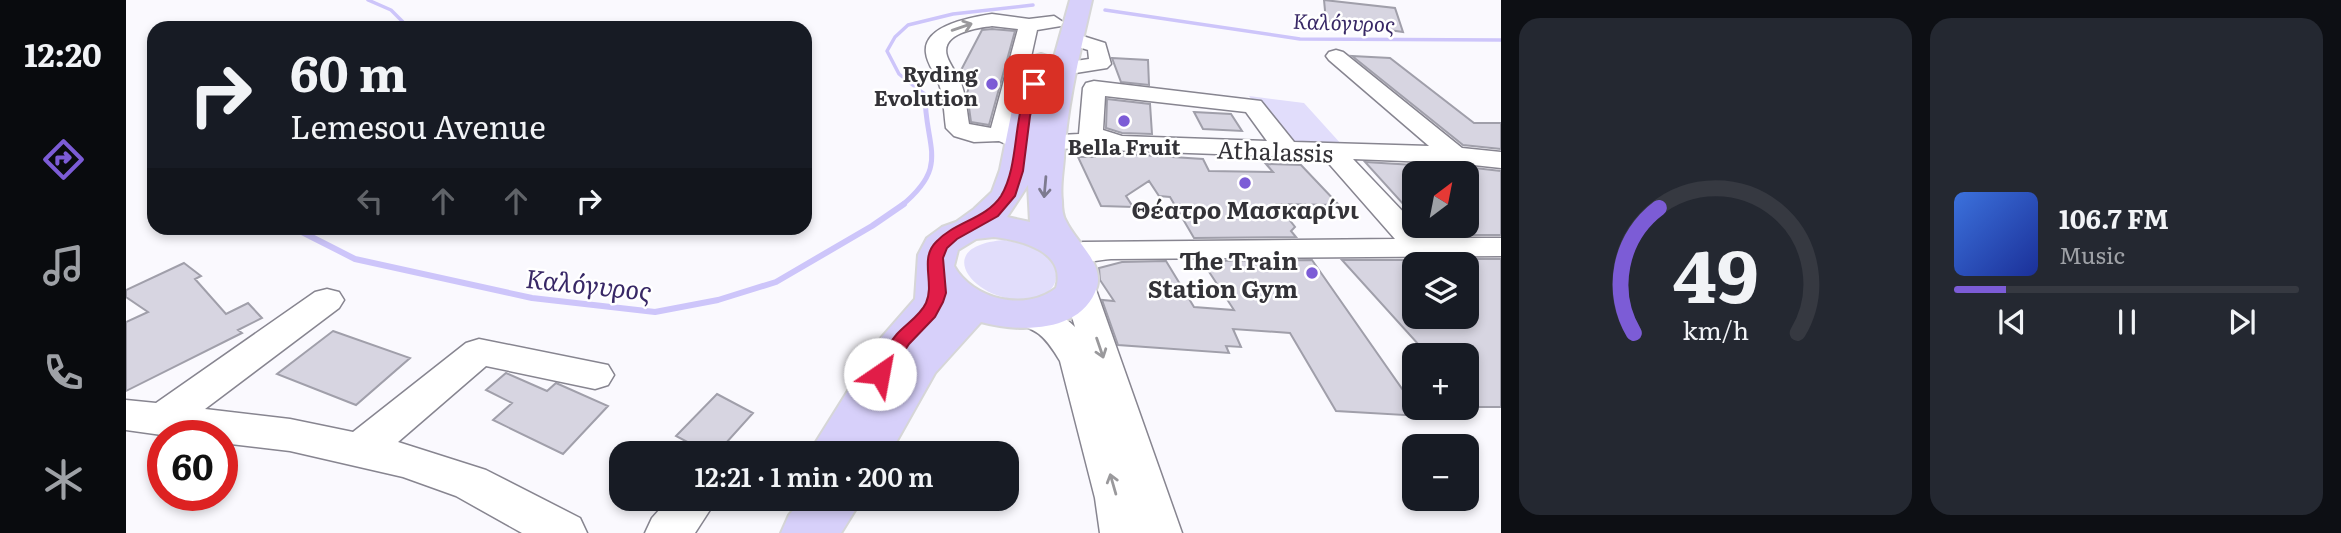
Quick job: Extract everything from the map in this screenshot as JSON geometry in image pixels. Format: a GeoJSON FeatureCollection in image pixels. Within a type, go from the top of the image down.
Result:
{"type":"FeatureCollection","features":[{"type":"Feature","properties":{"kind":"main road"},"geometry":{"type":"LineString","coordinates":[[841,441],[896,349],[929,313],[937,293],[935,258],[940,246],[952,236],[969,229],[993,213],[1008,196],[1016,171],[1011,137],[1024,116],[1054,21],[1081,0]]}},
{"type":"Feature","properties":{"kind":"main road"},"geometry":{"type":"LineString","coordinates":[[871,441],[919,364],[940,336],[960,319],[978,312],[1009,313],[1062,304],[1070,299],[1070,264],[1049,228],[1044,208],[1052,117],[1063,69],[1054,21]]}},
{"type":"Feature","properties":{"kind":"main road"},"geometry":{"type":"LineString","coordinates":[[969,229],[994,226],[1020,229],[1045,238],[1070,264]]}},
{"type":"Feature","properties":{"kind":"main road"},"geometry":{"type":"LineString","coordinates":[[937,273],[956,295],[1009,313]]}},
{"type":"Feature","properties":{"kind":"main road"},"geometry":{"type":"LineString","coordinates":[[781,533],[797,511]]}},
{"type":"Feature","properties":{"kind":"main road"},"geometry":{"type":"LineString","coordinates":[[809,533],[826,511]]}},
{"type":"Feature","properties":{"kind":"street"},"geometry":{"type":"LineString","coordinates":[[1011,137],[973,134],[958,128],[951,85],[936,55],[936,46],[945,34],[970,23],[992,20],[1054,21]]}},
{"type":"Feature","properties":{"kind":"street"},"geometry":{"type":"LineString","coordinates":[[1336,56],[1455,155]]}},
{"type":"Feature","properties":{"kind":"street"},"geometry":{"type":"LineString","coordinates":[[1124,145],[1091,134],[1094,88],[1253,106],[1288,151]]}},
{"type":"Feature","properties":{"kind":"street"},"geometry":{"type":"LineString","coordinates":[[1160,95],[1180,130]]}},
{"type":"Feature","properties":{"kind":"street","name":"Athalassis"},"geometry":{"type":"LineString","coordinates":[[1050,141],[1124,145],[1180,130],[1288,151],[1455,155],[1501,160]]}},
{"type":"Feature","properties":{"kind":"street"},"geometry":{"type":"LineString","coordinates":[[1332,152],[1420,248]]}},
{"type":"Feature","properties":{"kind":"street"},"geometry":{"type":"LineString","coordinates":[[1159,533],[1070,264],[1083,251],[1501,247]]}},
{"type":"Feature","properties":{"kind":"street"},"geometry":{"type":"LineString","coordinates":[[145,417],[327,300]]}},
{"type":"Feature","properties":{"kind":"street"},"geometry":{"type":"LineString","coordinates":[[1009,313],[1049,324],[1061,334],[1077,359],[1117,498],[1123,533]]}},
{"type":"Feature","properties":{"kind":"street"},"geometry":{"type":"LineString","coordinates":[[361,449],[479,352],[595,374]]}},
{"type":"Feature","properties":{"kind":"street"},"geometry":{"type":"LineString","coordinates":[[145,417],[290,435],[404,460],[471,483],[564,533]]}},
{"type":"Feature","properties":{"kind":"street"},"geometry":{"type":"LineString","coordinates":[[668,533],[685,511]]}},
{"type":"Feature","properties":{"kind":"shaded area"},"geometry":{"type":"Polygon","coordinates":[[[1249,96],[1304,103],[1342,145],[1286,143],[1249,96]]]}},
{"type":"Feature","properties":{"kind":"shaded area"},"geometry":{"type":"Polygon","coordinates":[[[1005,240],[1041,252],[1053,264],[1056,278],[1044,295],[1015,299],[997,295],[981,287],[969,276],[964,264],[967,253],[980,245],[1005,240]]]}},
{"type":"Feature","properties":{"kind":"building"},"geometry":{"type":"Polygon","coordinates":[[[1324,0],[1395,8],[1403,32],[1326,21],[1324,0]]]}},
{"type":"Feature","properties":{"kind":"building"},"geometry":{"type":"Polygon","coordinates":[[[982,30],[1015,31],[989,125],[971,122],[967,93],[970,85],[964,84],[959,74],[982,30]]]}},
{"type":"Feature","properties":{"kind":"building"},"geometry":{"type":"Polygon","coordinates":[[[1352,56],[1390,58],[1474,123],[1501,123],[1501,149],[1463,145],[1352,56]]]}},
{"type":"Feature","properties":{"kind":"building"},"geometry":{"type":"Polygon","coordinates":[[[1112,58],[1148,60],[1149,85],[1121,82],[1112,58]]]}},
{"type":"Feature","properties":{"kind":"building","name":"Bella Fruit"},"geometry":{"type":"Polygon","coordinates":[[[1107,99],[1150,104],[1152,134],[1122,133],[1106,128],[1107,99]]]}},
{"type":"Feature","properties":{"kind":"building"},"geometry":{"type":"Polygon","coordinates":[[[1194,112],[1231,114],[1242,131],[1203,129],[1194,112]]]}},
{"type":"Feature","properties":{"kind":"building"},"geometry":{"type":"Polygon","coordinates":[[[1095,152],[1203,159],[1209,171],[1273,172],[1266,164],[1301,165],[1339,205],[1277,204],[1295,227],[1291,231],[1296,237],[1194,238],[1170,197],[1159,196],[1149,181],[1126,196],[1133,207],[1101,206],[1078,157],[1095,157],[1095,152]]]}},
{"type":"Feature","properties":{"kind":"building"},"geometry":{"type":"Polygon","coordinates":[[[1365,162],[1402,164],[1402,203],[1365,162]]]}},
{"type":"Feature","properties":{"kind":"building"},"geometry":{"type":"Polygon","coordinates":[[[1479,168],[1501,171],[1501,235],[1479,235],[1479,168]]]}},
{"type":"Feature","properties":{"kind":"building"},"geometry":{"type":"Polygon","coordinates":[[[1479,259],[1501,259],[1501,407],[1479,407],[1479,343],[1417,343],[1404,329],[1479,329],[1479,259]]]}},
{"type":"Feature","properties":{"kind":"building"},"geometry":{"type":"Polygon","coordinates":[[[1312,260],[1402,389],[1402,415],[1336,411],[1290,333],[1233,329],[1241,347],[1226,346],[1229,353],[1118,345],[1102,300],[1114,301],[1100,280],[1099,268],[1122,262],[1166,261],[1194,307],[1234,310],[1202,261],[1312,260]]]}},
{"type":"Feature","properties":{"kind":"building"},"geometry":{"type":"Polygon","coordinates":[[[1342,260],[1402,260],[1402,326],[1342,260]]]}},
{"type":"Feature","properties":{"kind":"building"},"geometry":{"type":"Polygon","coordinates":[[[184,263],[201,276],[195,279],[226,314],[248,303],[262,318],[238,330],[242,333],[126,391],[126,322],[148,312],[126,297],[126,290],[184,263]]]}},
{"type":"Feature","properties":{"kind":"building"},"geometry":{"type":"Polygon","coordinates":[[[333,331],[410,358],[356,405],[277,374],[333,331]]]}},
{"type":"Feature","properties":{"kind":"building"},"geometry":{"type":"Polygon","coordinates":[[[506,373],[547,391],[556,383],[608,406],[563,454],[493,420],[512,403],[486,390],[506,373]]]}},
{"type":"Feature","properties":{"kind":"building"},"geometry":{"type":"Polygon","coordinates":[[[717,394],[753,413],[728,441],[685,441],[676,436],[717,394]]]}},
{"type":"Feature","properties":{"kind":"waterway","name":"Καλόγυρος"},"geometry":{"type":"LineString","coordinates":[[368,0],[391,10],[402,21]]}},
{"type":"Feature","properties":{"kind":"waterway","name":"Καλόγυρος"},"geometry":{"type":"LineString","coordinates":[[920,91],[899,74],[887,51],[895,37],[908,25],[953,14],[1033,5]]}},
{"type":"Feature","properties":{"kind":"waterway","name":"Καλόγυρος"},"geometry":{"type":"LineString","coordinates":[[1105,10],[1300,39],[1501,40]]}},
{"type":"Feature","properties":{"kind":"waterway","name":"Καλόγυρος"},"geometry":{"type":"LineString","coordinates":[[901,206],[916,192],[931,167],[925,95],[918,90]]}},
{"type":"Feature","properties":{"kind":"waterway","name":"Καλόγυρος"},"geometry":{"type":"LineString","coordinates":[[308,235],[355,259],[532,298],[655,312],[718,300],[776,282],[872,226],[904,204]]}},
{"type":"Feature","properties":{"kind":"place","name":"Ryding Evolution"},"geometry":{"type":"Point","coordinates":[992,84]}},
{"type":"Feature","properties":{"kind":"place","name":"Bella Fruit"},"geometry":{"type":"Point","coordinates":[1124,121]}},
{"type":"Feature","properties":{"kind":"place","name":"Θέατρο Μασκαρίνι"},"geometry":{"type":"Point","coordinates":[1245,183]}},
{"type":"Feature","properties":{"kind":"place","name":"The Train Station Gym"},"geometry":{"type":"Point","coordinates":[1312,273]}},
{"type":"Feature","properties":{"kind":"route"},"geometry":{"type":"LineString","coordinates":[[880,374],[903,340],[929,313],[935,302],[935,258],[940,246],[945,240],[969,229],[993,213],[1008,196],[1016,171],[1024,116],[1034,84]]}}]}
